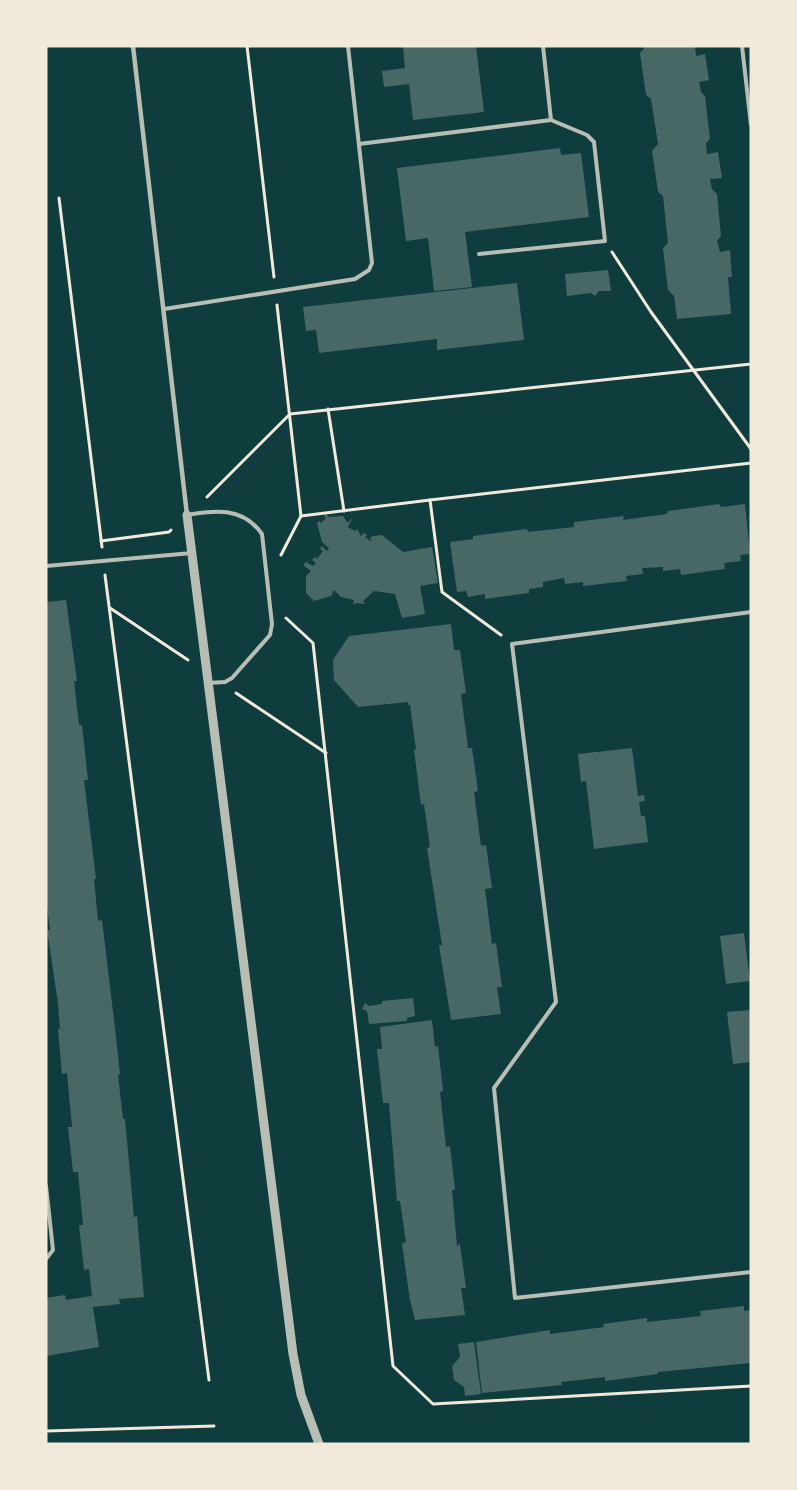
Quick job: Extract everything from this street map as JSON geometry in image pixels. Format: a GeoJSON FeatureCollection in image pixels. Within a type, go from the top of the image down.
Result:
{"type":"FeatureCollection","features":[{"type":"Feature","properties":{"kind":"street"},"geometry":{"type":"LineString","coordinates":[[133,46],[207,683],[293,1354],[301,1395],[319,1444]]}},
{"type":"Feature","properties":{"kind":"lane"},"geometry":{"type":"LineString","coordinates":[[164,309],[355,279],[369,270],[372,263],[348,46]]}},
{"type":"Feature","properties":{"kind":"lane"},"geometry":{"type":"LineString","coordinates":[[543,46],[552,120]]}},
{"type":"Feature","properties":{"kind":"lane"},"geometry":{"type":"LineString","coordinates":[[742,46],[751,125]]}},
{"type":"Feature","properties":{"kind":"lane"},"geometry":{"type":"LineString","coordinates":[[359,144],[552,120],[587,135],[594,142],[605,241],[479,254]]}},
{"type":"Feature","properties":{"kind":"lane"},"geometry":{"type":"LineString","coordinates":[[188,515],[218,510],[231,512],[257,526],[262,534],[272,624],[270,635],[232,678],[224,682],[207,683]]}},
{"type":"Feature","properties":{"kind":"lane"},"geometry":{"type":"LineString","coordinates":[[46,566],[192,553]]}},
{"type":"Feature","properties":{"kind":"lane"},"geometry":{"type":"LineString","coordinates":[[751,612],[512,644],[556,1002],[494,1088],[515,1298],[751,1272]]}},
{"type":"Feature","properties":{"kind":"lane"},"geometry":{"type":"LineString","coordinates":[[46,1186],[53,1250],[46,1259]]}},
{"type":"Feature","properties":{"kind":"path"},"geometry":{"type":"LineString","coordinates":[[247,46],[301,516],[281,553],[282,562]]}},
{"type":"Feature","properties":{"kind":"path"},"geometry":{"type":"LineString","coordinates":[[59,198],[103,561],[209,1380]]}},
{"type":"Feature","properties":{"kind":"path"},"geometry":{"type":"LineString","coordinates":[[605,241],[651,312],[751,449]]}},
{"type":"Feature","properties":{"kind":"path"},"geometry":{"type":"LineString","coordinates":[[101,541],[169,532],[290,414],[751,364]]}},
{"type":"Feature","properties":{"kind":"path"},"geometry":{"type":"LineString","coordinates":[[328,409],[344,511]]}},
{"type":"Feature","properties":{"kind":"path"},"geometry":{"type":"LineString","coordinates":[[301,516],[751,463]]}},
{"type":"Feature","properties":{"kind":"path"},"geometry":{"type":"LineString","coordinates":[[430,500],[442,592],[512,644]]}},
{"type":"Feature","properties":{"kind":"path"},"geometry":{"type":"LineString","coordinates":[[285,608],[286,618],[313,643],[393,1366],[433,1404],[751,1386]]}},
{"type":"Feature","properties":{"kind":"path"},"geometry":{"type":"LineString","coordinates":[[46,1430],[214,1426]]}},
{"type":"Feature","properties":{"kind":"building"},"geometry":{"type":"Polygon","coordinates":[[[403,46],[476,46],[484,112],[413,120],[409,84],[384,87],[382,71],[405,68],[403,46]]]}},
{"type":"Feature","properties":{"kind":"building"},"geometry":{"type":"Polygon","coordinates":[[[646,46],[695,46],[696,56],[705,54],[709,80],[699,82],[701,92],[705,96],[710,139],[706,143],[707,154],[718,152],[722,178],[710,179],[712,189],[717,194],[721,236],[717,241],[720,252],[730,250],[732,277],[728,277],[731,314],[677,319],[674,296],[668,290],[663,248],[668,243],[663,196],[658,192],[652,151],[658,144],[651,99],[646,95],[640,53],[646,46]]]}},
{"type":"Feature","properties":{"kind":"building"},"geometry":{"type":"Polygon","coordinates":[[[560,148],[561,155],[581,153],[589,217],[465,232],[472,287],[434,291],[428,238],[406,241],[397,168],[560,148]]]}},
{"type":"Feature","properties":{"kind":"building"},"geometry":{"type":"Polygon","coordinates":[[[608,270],[611,291],[599,291],[595,296],[591,293],[567,296],[565,274],[608,270]]]}},
{"type":"Feature","properties":{"kind":"building"},"geometry":{"type":"Polygon","coordinates":[[[517,283],[524,340],[437,350],[437,339],[319,353],[316,330],[306,331],[303,307],[517,283]]]}},
{"type":"Feature","properties":{"kind":"building"},"geometry":{"type":"Polygon","coordinates":[[[719,504],[721,507],[745,504],[750,554],[740,555],[741,561],[724,563],[725,569],[681,575],[680,569],[663,571],[663,567],[642,568],[643,574],[626,576],[627,581],[583,586],[583,582],[565,584],[564,578],[543,582],[543,587],[529,589],[529,593],[485,599],[485,594],[468,597],[466,591],[457,592],[450,542],[473,539],[473,536],[527,529],[528,532],[574,527],[574,522],[624,516],[623,520],[719,504]]]}},
{"type":"Feature","properties":{"kind":"building"},"geometry":{"type":"Polygon","coordinates":[[[326,514],[329,517],[343,516],[348,523],[353,517],[348,527],[355,531],[357,529],[361,536],[364,533],[367,535],[365,537],[372,542],[370,538],[382,535],[403,552],[432,547],[438,583],[420,586],[425,614],[402,618],[395,594],[374,591],[363,601],[365,604],[356,603],[353,605],[354,600],[341,597],[334,590],[331,596],[314,601],[306,593],[306,576],[311,571],[303,565],[306,562],[313,566],[316,563],[312,560],[315,557],[317,559],[323,551],[320,549],[322,546],[327,551],[329,548],[322,542],[317,523],[319,521],[321,523],[326,518],[324,516],[326,514]]]}},
{"type":"Feature","properties":{"kind":"building"},"geometry":{"type":"Polygon","coordinates":[[[66,600],[77,681],[74,681],[79,725],[82,725],[88,780],[84,780],[96,879],[94,879],[98,921],[102,920],[120,1074],[118,1075],[123,1119],[125,1119],[134,1217],[137,1216],[144,1297],[119,1299],[120,1304],[93,1307],[99,1347],[46,1356],[46,1298],[65,1295],[66,1300],[92,1296],[89,1269],[84,1270],[79,1225],[83,1225],[78,1172],[73,1172],[68,1127],[72,1127],[67,1073],[62,1074],[58,1003],[47,930],[50,930],[46,899],[46,602],[66,600]]]}},
{"type":"Feature","properties":{"kind":"building"},"geometry":{"type":"Polygon","coordinates":[[[451,624],[454,650],[460,650],[466,693],[461,694],[468,748],[472,748],[478,791],[474,792],[481,846],[486,845],[492,888],[485,889],[492,944],[496,943],[502,987],[497,987],[501,1014],[451,1020],[439,945],[442,945],[427,848],[430,847],[424,804],[421,805],[410,705],[408,705],[408,702],[358,707],[334,680],[333,660],[349,636],[451,624]]]}},
{"type":"Feature","properties":{"kind":"building"},"geometry":{"type":"Polygon","coordinates":[[[632,748],[638,796],[644,795],[645,801],[639,802],[641,816],[645,816],[648,842],[594,849],[586,781],[581,782],[578,754],[632,748]]]}},
{"type":"Feature","properties":{"kind":"building"},"geometry":{"type":"Polygon","coordinates":[[[744,933],[750,981],[726,984],[720,936],[744,933]]]}},
{"type":"Feature","properties":{"kind":"building"},"geometry":{"type":"Polygon","coordinates":[[[413,998],[415,1016],[407,1018],[407,1021],[369,1024],[367,1011],[362,1009],[365,1003],[369,1006],[382,1004],[382,1001],[413,998]]]}},
{"type":"Feature","properties":{"kind":"building"},"geometry":{"type":"Polygon","coordinates":[[[751,1010],[751,1062],[733,1064],[727,1012],[751,1010]]]}},
{"type":"Feature","properties":{"kind":"building"},"geometry":{"type":"Polygon","coordinates":[[[432,1020],[435,1047],[438,1046],[443,1091],[440,1092],[446,1147],[450,1146],[455,1190],[452,1190],[457,1246],[460,1244],[466,1288],[461,1288],[465,1315],[415,1320],[410,1300],[402,1244],[406,1242],[400,1201],[397,1201],[389,1103],[383,1103],[377,1049],[382,1049],[380,1027],[432,1020]]]}},
{"type":"Feature","properties":{"kind":"building"},"geometry":{"type":"Polygon","coordinates":[[[744,1306],[744,1311],[751,1310],[751,1363],[658,1372],[658,1374],[605,1381],[605,1377],[561,1382],[562,1385],[482,1393],[476,1342],[550,1330],[550,1334],[604,1327],[603,1324],[647,1318],[647,1322],[701,1316],[700,1311],[744,1306]]]}},
{"type":"Feature","properties":{"kind":"building"},"geometry":{"type":"Polygon","coordinates":[[[474,1342],[481,1394],[465,1396],[464,1387],[454,1380],[452,1366],[460,1357],[458,1344],[474,1342]]]}}]}
